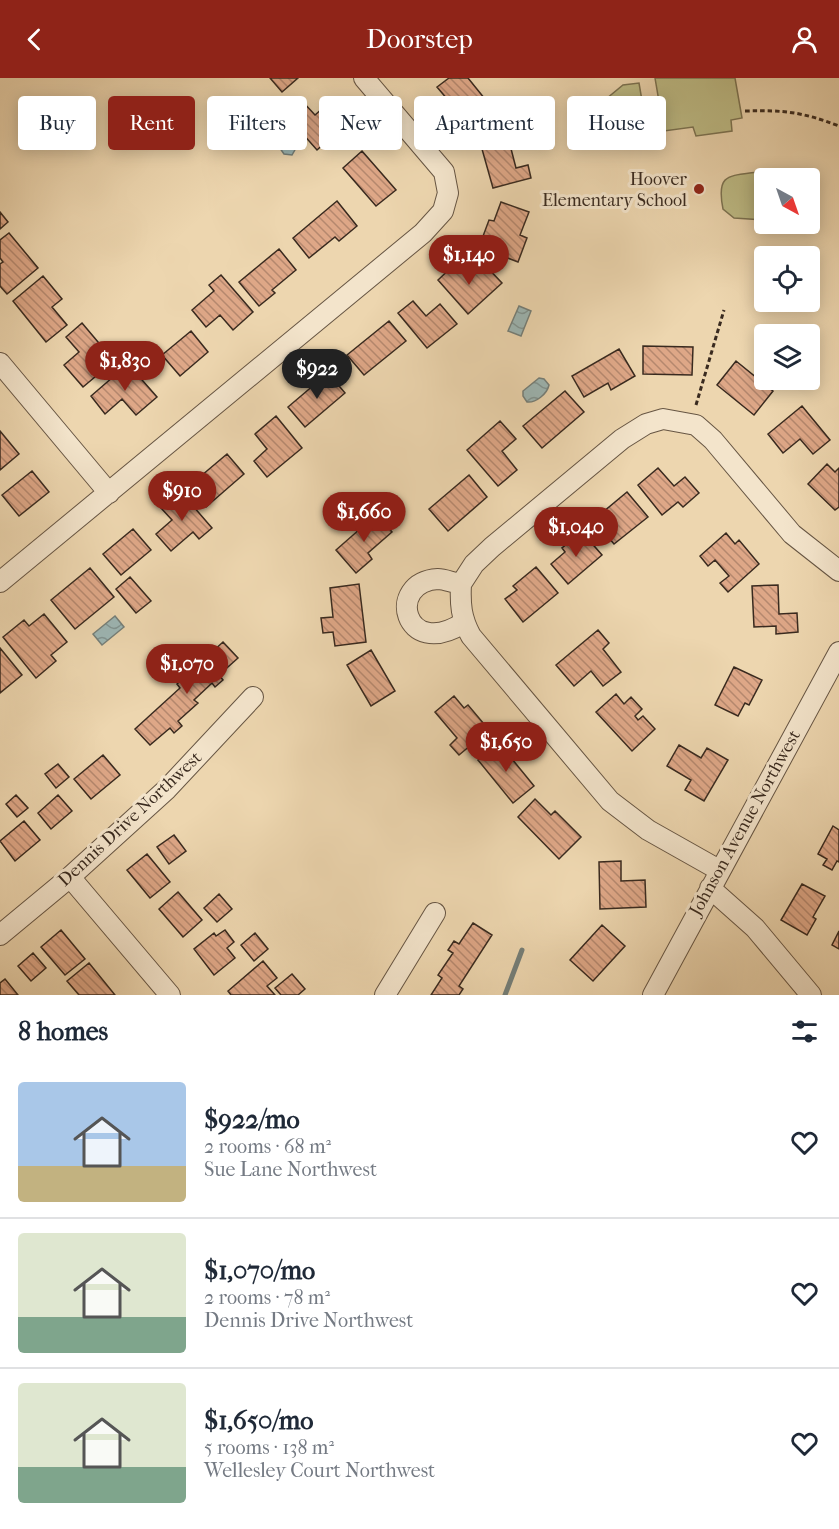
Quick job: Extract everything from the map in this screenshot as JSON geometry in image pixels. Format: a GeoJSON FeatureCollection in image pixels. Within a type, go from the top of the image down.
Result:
{"type":"FeatureCollection","features":[{"type":"Feature","properties":{"kind":"street"},"geometry":{"type":"LineString","coordinates":[[0,582],[423,233],[443,211],[448,193],[444,172],[364,78]]}},
{"type":"Feature","properties":{"kind":"street"},"geometry":{"type":"LineString","coordinates":[[0,363],[109,493]]}},
{"type":"Feature","properties":{"kind":"street"},"geometry":{"type":"LineString","coordinates":[[812,995],[715,879],[610,801],[471,636],[460,610],[461,584],[474,564],[492,547],[622,439],[646,424],[663,419],[696,425],[713,440],[792,534],[839,571]]}},
{"type":"Feature","properties":{"kind":"street"},"geometry":{"type":"LineString","coordinates":[[461,584],[441,579],[427,581],[414,590],[407,601],[407,617],[416,628],[430,634],[442,633],[464,623]]}},
{"type":"Feature","properties":{"kind":"street","name":"Johnson Avenue Northwest"},"geometry":{"type":"LineString","coordinates":[[653,995],[839,652]]}},
{"type":"Feature","properties":{"kind":"street","name":"Dennis Drive Northwest"},"geometry":{"type":"LineString","coordinates":[[0,935],[70,877],[167,789],[253,697]]}},
{"type":"Feature","properties":{"kind":"street"},"geometry":{"type":"LineString","coordinates":[[70,877],[170,995]]}},
{"type":"Feature","properties":{"kind":"street"},"geometry":{"type":"LineString","coordinates":[[385,995],[435,913]]}},
{"type":"Feature","properties":{"kind":"path"},"geometry":{"type":"LineString","coordinates":[[745,111],[793,112],[839,126]]}},
{"type":"Feature","properties":{"kind":"path"},"geometry":{"type":"LineString","coordinates":[[689,424],[724,310]]}},
{"type":"Feature","properties":{"kind":"shaded area"},"geometry":{"type":"Polygon","coordinates":[[[655,78],[735,78],[742,118],[731,120],[732,131],[696,136],[693,127],[666,131],[666,96],[658,96],[655,78]]]}},
{"type":"Feature","properties":{"kind":"shaded area"},"geometry":{"type":"Polygon","coordinates":[[[639,83],[641,96],[610,96],[623,85],[639,83]]]}},
{"type":"Feature","properties":{"kind":"shaded area"},"geometry":{"type":"Polygon","coordinates":[[[754,172],[754,219],[734,218],[723,209],[721,189],[723,183],[726,179],[754,172]]]}},
{"type":"Feature","properties":{"kind":"water"},"geometry":{"type":"Polygon","coordinates":[[[281,150],[295,150],[292,155],[284,154],[281,150]]]}},
{"type":"Feature","properties":{"kind":"water"},"geometry":{"type":"Polygon","coordinates":[[[519,306],[531,311],[521,336],[508,331],[519,306]]]}},
{"type":"Feature","properties":{"kind":"water"},"geometry":{"type":"Polygon","coordinates":[[[539,378],[544,379],[549,385],[548,388],[544,395],[527,402],[523,391],[539,378]]]}},
{"type":"Feature","properties":{"kind":"water"},"geometry":{"type":"Polygon","coordinates":[[[115,616],[124,627],[102,645],[93,634],[115,616]]]}},
{"type":"Feature","properties":{"kind":"building"},"geometry":{"type":"Polygon","coordinates":[[[270,78],[298,78],[282,92],[270,78]]]}},
{"type":"Feature","properties":{"kind":"building"},"geometry":{"type":"Polygon","coordinates":[[[449,78],[468,78],[483,96],[445,96],[437,87],[449,78]]]}},
{"type":"Feature","properties":{"kind":"building"},"geometry":{"type":"Polygon","coordinates":[[[307,106],[315,115],[319,112],[319,148],[317,150],[307,139],[307,106]]]}},
{"type":"Feature","properties":{"kind":"building"},"geometry":{"type":"Polygon","coordinates":[[[482,150],[511,150],[516,168],[528,165],[531,178],[493,188],[482,150]]]}},
{"type":"Feature","properties":{"kind":"building"},"geometry":{"type":"Polygon","coordinates":[[[362,151],[396,190],[376,206],[343,168],[362,151]]]}},
{"type":"Feature","properties":{"kind":"building"},"geometry":{"type":"Polygon","coordinates":[[[337,201],[357,226],[339,241],[335,237],[309,258],[293,238],[337,201]]]}},
{"type":"Feature","properties":{"kind":"building"},"geometry":{"type":"Polygon","coordinates":[[[501,202],[529,212],[520,235],[527,238],[518,262],[479,247],[489,220],[494,221],[501,202]]]}},
{"type":"Feature","properties":{"kind":"building"},"geometry":{"type":"Polygon","coordinates":[[[0,212],[8,222],[0,229],[0,212]]]}},
{"type":"Feature","properties":{"kind":"building"},"geometry":{"type":"Polygon","coordinates":[[[9,233],[38,268],[7,294],[0,286],[0,264],[3,262],[0,258],[0,240],[9,233]]]}},
{"type":"Feature","properties":{"kind":"building"},"geometry":{"type":"Polygon","coordinates":[[[279,249],[296,270],[272,290],[275,293],[259,306],[239,282],[279,249]]]}},
{"type":"Feature","properties":{"kind":"building"},"geometry":{"type":"Polygon","coordinates":[[[457,262],[471,277],[485,265],[502,283],[468,314],[438,280],[457,262]]]}},
{"type":"Feature","properties":{"kind":"building"},"geometry":{"type":"Polygon","coordinates":[[[221,275],[253,312],[233,330],[220,315],[206,327],[192,310],[214,291],[209,285],[221,275]]]}},
{"type":"Feature","properties":{"kind":"building"},"geometry":{"type":"Polygon","coordinates":[[[43,276],[62,299],[52,307],[67,325],[46,342],[13,301],[43,276]]]}},
{"type":"Feature","properties":{"kind":"building"},"geometry":{"type":"Polygon","coordinates":[[[413,301],[426,316],[440,304],[457,324],[427,348],[398,313],[413,301]]]}},
{"type":"Feature","properties":{"kind":"building"},"geometry":{"type":"Polygon","coordinates":[[[389,321],[406,341],[364,375],[347,355],[389,321]]]}},
{"type":"Feature","properties":{"kind":"building"},"geometry":{"type":"Polygon","coordinates":[[[82,323],[114,361],[83,387],[64,365],[79,352],[66,337],[82,323]]]}},
{"type":"Feature","properties":{"kind":"building"},"geometry":{"type":"Polygon","coordinates":[[[191,331],[208,352],[180,376],[162,355],[191,331]]]}},
{"type":"Feature","properties":{"kind":"building"},"geometry":{"type":"Polygon","coordinates":[[[643,346],[693,347],[692,375],[643,374],[643,346]]]}},
{"type":"Feature","properties":{"kind":"building"},"geometry":{"type":"Polygon","coordinates":[[[619,349],[635,376],[611,390],[608,383],[584,397],[572,376],[619,349]]]}},
{"type":"Feature","properties":{"kind":"building"},"geometry":{"type":"Polygon","coordinates":[[[736,361],[754,376],[754,390],[773,391],[754,415],[717,385],[736,361]]]}},
{"type":"Feature","properties":{"kind":"building"},"geometry":{"type":"Polygon","coordinates":[[[128,364],[157,397],[136,415],[122,399],[105,414],[91,396],[128,364]]]}},
{"type":"Feature","properties":{"kind":"building"},"geometry":{"type":"Polygon","coordinates":[[[328,373],[345,393],[305,427],[288,407],[328,373]]]}},
{"type":"Feature","properties":{"kind":"building"},"geometry":{"type":"Polygon","coordinates":[[[565,391],[584,412],[542,448],[523,426],[565,391]]]}},
{"type":"Feature","properties":{"kind":"building"},"geometry":{"type":"Polygon","coordinates":[[[802,406],[830,440],[813,454],[800,439],[783,453],[768,434],[802,406]]]}},
{"type":"Feature","properties":{"kind":"building"},"geometry":{"type":"Polygon","coordinates":[[[276,416],[302,448],[267,477],[254,461],[267,449],[255,434],[276,416]]]}},
{"type":"Feature","properties":{"kind":"building"},"geometry":{"type":"Polygon","coordinates":[[[500,421],[516,439],[502,451],[517,470],[498,486],[467,450],[500,421]]]}},
{"type":"Feature","properties":{"kind":"building"},"geometry":{"type":"Polygon","coordinates":[[[0,431],[19,454],[0,470],[0,431]]]}},
{"type":"Feature","properties":{"kind":"building"},"geometry":{"type":"Polygon","coordinates":[[[227,454],[244,474],[206,507],[189,486],[227,454]]]}},
{"type":"Feature","properties":{"kind":"building"},"geometry":{"type":"Polygon","coordinates":[[[827,464],[835,472],[839,468],[839,507],[835,510],[808,484],[827,464]]]}},
{"type":"Feature","properties":{"kind":"building"},"geometry":{"type":"Polygon","coordinates":[[[658,468],[674,486],[685,477],[699,493],[683,507],[678,502],[662,515],[638,485],[658,468]]]}},
{"type":"Feature","properties":{"kind":"building"},"geometry":{"type":"Polygon","coordinates":[[[32,471],[49,492],[19,516],[2,495],[32,471]]]}},
{"type":"Feature","properties":{"kind":"building"},"geometry":{"type":"Polygon","coordinates":[[[469,475],[487,497],[448,531],[429,509],[469,475]]]}},
{"type":"Feature","properties":{"kind":"building"},"geometry":{"type":"Polygon","coordinates":[[[180,491],[212,528],[199,539],[193,532],[171,551],[156,534],[172,520],[161,508],[180,491]]]}},
{"type":"Feature","properties":{"kind":"building"},"geometry":{"type":"Polygon","coordinates":[[[627,492],[648,517],[614,544],[597,524],[606,516],[603,512],[627,492]]]}},
{"type":"Feature","properties":{"kind":"building"},"geometry":{"type":"Polygon","coordinates":[[[377,514],[392,532],[368,553],[372,559],[356,573],[336,550],[377,514]]]}},
{"type":"Feature","properties":{"kind":"building"},"geometry":{"type":"Polygon","coordinates":[[[133,529],[151,550],[121,575],[103,554],[133,529]]]}},
{"type":"Feature","properties":{"kind":"building"},"geometry":{"type":"Polygon","coordinates":[[[582,532],[602,555],[568,584],[551,564],[565,552],[562,548],[582,532]]]}},
{"type":"Feature","properties":{"kind":"building"},"geometry":{"type":"Polygon","coordinates":[[[726,533],[735,544],[739,540],[759,564],[728,592],[720,583],[729,576],[715,560],[708,566],[700,556],[726,533]]]}},
{"type":"Feature","properties":{"kind":"building"},"geometry":{"type":"Polygon","coordinates":[[[536,567],[558,593],[523,622],[505,599],[517,590],[513,586],[536,567]]]}},
{"type":"Feature","properties":{"kind":"building"},"geometry":{"type":"Polygon","coordinates":[[[90,568],[114,597],[75,629],[51,600],[90,568]]]}},
{"type":"Feature","properties":{"kind":"building"},"geometry":{"type":"Polygon","coordinates":[[[130,577],[151,601],[136,613],[116,589],[130,577]]]}},
{"type":"Feature","properties":{"kind":"building"},"geometry":{"type":"Polygon","coordinates":[[[359,584],[366,642],[335,646],[333,632],[323,633],[321,618],[333,617],[330,588],[359,584]]]}},
{"type":"Feature","properties":{"kind":"building"},"geometry":{"type":"Polygon","coordinates":[[[778,585],[779,614],[797,613],[798,632],[776,634],[776,626],[754,627],[752,586],[778,585]]]}},
{"type":"Feature","properties":{"kind":"building"},"geometry":{"type":"Polygon","coordinates":[[[44,614],[67,642],[51,655],[56,661],[36,678],[3,637],[24,620],[29,626],[44,614]]]}},
{"type":"Feature","properties":{"kind":"building"},"geometry":{"type":"Polygon","coordinates":[[[598,630],[609,643],[603,649],[621,672],[603,686],[591,671],[574,686],[556,665],[598,630]]]}},
{"type":"Feature","properties":{"kind":"building"},"geometry":{"type":"Polygon","coordinates":[[[223,642],[238,658],[219,675],[223,680],[215,687],[212,683],[194,700],[198,703],[178,721],[182,726],[174,733],[170,728],[150,745],[135,729],[180,688],[177,684],[223,642]]]}},
{"type":"Feature","properties":{"kind":"building"},"geometry":{"type":"Polygon","coordinates":[[[0,648],[22,675],[0,693],[0,648]]]}},
{"type":"Feature","properties":{"kind":"building"},"geometry":{"type":"Polygon","coordinates":[[[371,650],[395,691],[371,706],[347,665],[371,650]]]}},
{"type":"Feature","properties":{"kind":"building"},"geometry":{"type":"Polygon","coordinates":[[[734,667],[762,680],[749,705],[745,703],[738,716],[715,705],[734,667]]]}},
{"type":"Feature","properties":{"kind":"building"},"geometry":{"type":"Polygon","coordinates":[[[616,694],[624,704],[631,697],[642,709],[635,716],[638,720],[643,716],[655,729],[632,751],[596,712],[616,694]]]}},
{"type":"Feature","properties":{"kind":"building"},"geometry":{"type":"Polygon","coordinates":[[[454,696],[464,708],[468,705],[489,730],[459,755],[450,745],[457,738],[435,712],[454,696]]]}},
{"type":"Feature","properties":{"kind":"building"},"geometry":{"type":"Polygon","coordinates":[[[499,743],[534,786],[513,803],[478,760],[499,743]]]}},
{"type":"Feature","properties":{"kind":"building"},"geometry":{"type":"Polygon","coordinates":[[[679,745],[701,758],[707,748],[728,760],[704,801],[685,790],[691,780],[667,766],[679,745]]]}},
{"type":"Feature","properties":{"kind":"building"},"geometry":{"type":"Polygon","coordinates":[[[103,755],[120,775],[91,799],[74,779],[103,755]]]}},
{"type":"Feature","properties":{"kind":"building"},"geometry":{"type":"Polygon","coordinates":[[[58,764],[69,777],[56,788],[45,774],[58,764]]]}},
{"type":"Feature","properties":{"kind":"building"},"geometry":{"type":"Polygon","coordinates":[[[16,795],[28,808],[17,817],[6,804],[16,795]]]}},
{"type":"Feature","properties":{"kind":"building"},"geometry":{"type":"Polygon","coordinates":[[[58,795],[72,811],[51,829],[38,813],[58,795]]]}},
{"type":"Feature","properties":{"kind":"building"},"geometry":{"type":"Polygon","coordinates":[[[535,799],[551,815],[555,811],[581,837],[559,859],[518,817],[535,799]]]}},
{"type":"Feature","properties":{"kind":"building"},"geometry":{"type":"Polygon","coordinates":[[[24,821],[40,840],[15,861],[0,841],[24,821]]]}},
{"type":"Feature","properties":{"kind":"building"},"geometry":{"type":"Polygon","coordinates":[[[833,826],[839,830],[839,862],[837,861],[832,870],[823,865],[827,859],[818,854],[833,826]]]}},
{"type":"Feature","properties":{"kind":"building"},"geometry":{"type":"Polygon","coordinates":[[[174,835],[186,851],[169,864],[157,847],[174,835]]]}},
{"type":"Feature","properties":{"kind":"building"},"geometry":{"type":"Polygon","coordinates":[[[147,854],[170,882],[150,898],[127,870],[147,854]]]}},
{"type":"Feature","properties":{"kind":"building"},"geometry":{"type":"Polygon","coordinates":[[[621,861],[621,881],[645,880],[646,907],[600,909],[599,862],[621,861]]]}},
{"type":"Feature","properties":{"kind":"building"},"geometry":{"type":"Polygon","coordinates":[[[802,884],[825,896],[813,917],[816,919],[807,935],[781,920],[802,884]]]}},
{"type":"Feature","properties":{"kind":"building"},"geometry":{"type":"Polygon","coordinates":[[[178,892],[202,920],[183,937],[159,909],[178,892]]]}},
{"type":"Feature","properties":{"kind":"building"},"geometry":{"type":"Polygon","coordinates":[[[219,894],[232,909],[217,922],[204,908],[219,894]]]}},
{"type":"Feature","properties":{"kind":"building"},"geometry":{"type":"Polygon","coordinates":[[[473,923],[492,935],[459,986],[463,989],[459,995],[431,995],[442,978],[438,975],[453,953],[448,950],[454,941],[459,944],[473,923]]]}},
{"type":"Feature","properties":{"kind":"building"},"geometry":{"type":"Polygon","coordinates":[[[602,925],[625,946],[593,981],[570,960],[602,925]]]}},
{"type":"Feature","properties":{"kind":"building"},"geometry":{"type":"Polygon","coordinates":[[[61,930],[85,959],[65,975],[41,947],[61,930]]]}},
{"type":"Feature","properties":{"kind":"building"},"geometry":{"type":"Polygon","coordinates":[[[225,930],[234,942],[227,948],[235,958],[214,975],[194,949],[214,933],[216,936],[225,930]]]}},
{"type":"Feature","properties":{"kind":"building"},"geometry":{"type":"Polygon","coordinates":[[[839,931],[839,949],[832,945],[839,931]]]}},
{"type":"Feature","properties":{"kind":"building"},"geometry":{"type":"Polygon","coordinates":[[[255,933],[268,949],[254,961],[241,945],[255,933]]]}},
{"type":"Feature","properties":{"kind":"building"},"geometry":{"type":"Polygon","coordinates":[[[33,953],[46,968],[31,981],[18,966],[33,953]]]}},
{"type":"Feature","properties":{"kind":"building"},"geometry":{"type":"Polygon","coordinates":[[[263,961],[277,978],[267,986],[275,995],[231,995],[228,991],[263,961]]]}},
{"type":"Feature","properties":{"kind":"building"},"geometry":{"type":"Polygon","coordinates":[[[89,963],[115,995],[79,995],[67,981],[89,963]]]}},
{"type":"Feature","properties":{"kind":"building"},"geometry":{"type":"Polygon","coordinates":[[[292,974],[305,989],[298,995],[281,995],[275,988],[292,974]]]}},
{"type":"Feature","properties":{"kind":"building"},"geometry":{"type":"Polygon","coordinates":[[[5,979],[18,995],[0,995],[0,983],[5,979]]]}},
{"type":"Feature","properties":{"kind":"waterway"},"geometry":{"type":"LineString","coordinates":[[505,995],[522,950]]}},
{"type":"Feature","properties":{"kind":"place","name":"Hoover Elementary School"},"geometry":{"type":"Point","coordinates":[699,189]}}]}
